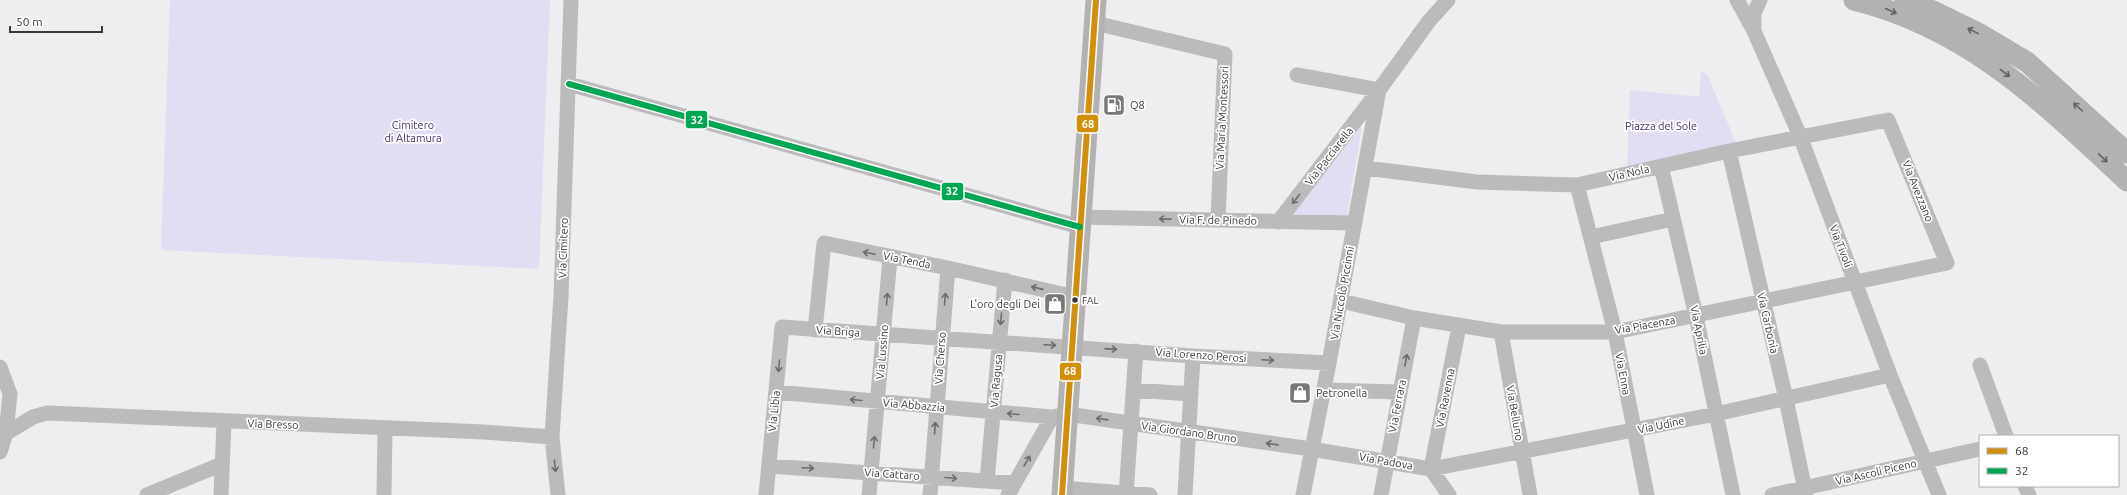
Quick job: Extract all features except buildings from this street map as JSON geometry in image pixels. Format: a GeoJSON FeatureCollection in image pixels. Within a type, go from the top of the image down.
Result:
{"type":"FeatureCollection","features":[{"type":"Feature","properties":{"kind":"main road"},"geometry":{"type":"LineString","coordinates":[[1062,492],[1060,416],[1072,347],[1096,0]]}},
{"type":"Feature","properties":{"kind":"main road"},"geometry":{"type":"LineString","coordinates":[[1854,0],[1882,7],[1918,23],[1959,43],[1997,67],[2064,120],[2127,181]]}},
{"type":"Feature","properties":{"kind":"main road"},"geometry":{"type":"LineString","coordinates":[[1905,0],[1933,11],[1980,34],[2027,62],[2127,153]]}},
{"type":"Feature","properties":{"kind":"street","name":"Via Cimitero"},"geometry":{"type":"LineString","coordinates":[[558,495],[552,437],[561,296],[569,84],[570,0]]}},
{"type":"Feature","properties":{"kind":"street"},"geometry":{"type":"LineString","coordinates":[[1429,21],[1432,0]]}},
{"type":"Feature","properties":{"kind":"street","name":"Via Pacciarella"},"geometry":{"type":"LineString","coordinates":[[1278,222],[1379,90],[1429,21],[1448,0]]}},
{"type":"Feature","properties":{"kind":"street","name":"Via Tivoli"},"geometry":{"type":"LineString","coordinates":[[1737,0],[1754,31],[1800,136],[1890,375],[1939,495]]}},
{"type":"Feature","properties":{"kind":"street"},"geometry":{"type":"LineString","coordinates":[[1754,31],[1754,13],[1760,0]]}},
{"type":"Feature","properties":{"kind":"street","name":"Via Maria Montessori"},"geometry":{"type":"LineString","coordinates":[[1095,24],[1225,54],[1218,220]]}},
{"type":"Feature","properties":{"kind":"street"},"geometry":{"type":"LineString","coordinates":[[1297,76],[1379,90]]}},
{"type":"Feature","properties":{"kind":"street","name":"Via F. de Pinedo"},"geometry":{"type":"LineString","coordinates":[[569,84],[1081,222],[1218,220],[1355,224]]}},
{"type":"Feature","properties":{"kind":"street","name":"Via Niccolò Piccinni"},"geometry":{"type":"LineString","coordinates":[[1303,495],[1366,168],[1379,90]]}},
{"type":"Feature","properties":{"kind":"street","name":"Via Nola"},"geometry":{"type":"LineString","coordinates":[[1366,168],[1477,182],[1577,185],[1800,136],[1888,120]]}},
{"type":"Feature","properties":{"kind":"street","name":"Via Avezzano"},"geometry":{"type":"LineString","coordinates":[[1888,120],[1947,263]]}},
{"type":"Feature","properties":{"kind":"street","name":"Via Carbonia"},"geometry":{"type":"LineString","coordinates":[[1729,151],[1786,399],[1805,492]]}},
{"type":"Feature","properties":{"kind":"street","name":"Via Aprilia"},"geometry":{"type":"LineString","coordinates":[[1661,166],[1696,316],[1734,495]]}},
{"type":"Feature","properties":{"kind":"street","name":"Via Enna"},"geometry":{"type":"LineString","coordinates":[[1577,185],[1615,332],[1647,495]]}},
{"type":"Feature","properties":{"kind":"street"},"geometry":{"type":"LineString","coordinates":[[1591,237],[1673,219]]}},
{"type":"Feature","properties":{"kind":"street","name":"Via Tenda"},"geometry":{"type":"LineString","coordinates":[[815,330],[824,243],[890,258],[1004,280],[1075,297]]}},
{"type":"Feature","properties":{"kind":"street","name":"Via Lussino"},"geometry":{"type":"LineString","coordinates":[[869,495],[890,258]]}},
{"type":"Feature","properties":{"kind":"street","name":"Via Piacenza"},"geometry":{"type":"LineString","coordinates":[[1341,301],[1414,318],[1501,332],[1615,332],[1696,316],[1763,300],[1855,283],[1947,263]]}},
{"type":"Feature","properties":{"kind":"street","name":"Via Cherso"},"geometry":{"type":"LineString","coordinates":[[930,495],[948,268]]}},
{"type":"Feature","properties":{"kind":"street","name":"Via Ragusa"},"geometry":{"type":"LineString","coordinates":[[987,481],[1004,280]]}},
{"type":"Feature","properties":{"kind":"street","name":"Via Ferrara"},"geometry":{"type":"LineString","coordinates":[[1381,495],[1414,318]]}},
{"type":"Feature","properties":{"kind":"street","name":"Via Ravenna"},"geometry":{"type":"LineString","coordinates":[[1431,469],[1459,326]]}},
{"type":"Feature","properties":{"kind":"street","name":"Via Briga"},"geometry":{"type":"LineString","coordinates":[[782,327],[999,342]]}},
{"type":"Feature","properties":{"kind":"street","name":"Via Libia"},"geometry":{"type":"LineString","coordinates":[[766,495],[782,327]]}},
{"type":"Feature","properties":{"kind":"street","name":"Via Belluno"},"geometry":{"type":"LineString","coordinates":[[1501,332],[1530,495]]}},
{"type":"Feature","properties":{"kind":"street","name":"Via Lorenzo Perosi"},"geometry":{"type":"LineString","coordinates":[[999,342],[1193,356],[1329,362]]}},
{"type":"Feature","properties":{"kind":"street"},"geometry":{"type":"LineString","coordinates":[[1126,494],[1136,351]]}},
{"type":"Feature","properties":{"kind":"street"},"geometry":{"type":"LineString","coordinates":[[1185,495],[1190,432],[1193,356]]}},
{"type":"Feature","properties":{"kind":"street"},"geometry":{"type":"LineString","coordinates":[[1980,365],[2006,435]]}},
{"type":"Feature","properties":{"kind":"street"},"geometry":{"type":"LineString","coordinates":[[0,367],[10,394],[0,452]]}},
{"type":"Feature","properties":{"kind":"street","name":"Via Udine"},"geometry":{"type":"LineString","coordinates":[[1431,469],[1716,414],[1890,375]]}},
{"type":"Feature","properties":{"kind":"street"},"geometry":{"type":"LineString","coordinates":[[1133,390],[1191,394]]}},
{"type":"Feature","properties":{"kind":"street"},"geometry":{"type":"LineString","coordinates":[[1323,390],[1400,392]]}},
{"type":"Feature","properties":{"kind":"street","name":"Via Abbazzia"},"geometry":{"type":"LineString","coordinates":[[776,392],[993,412],[1060,416]]}},
{"type":"Feature","properties":{"kind":"street","name":"Via Bresso"},"geometry":{"type":"LineString","coordinates":[[3,435],[33,417],[47,413],[552,437]]}},
{"type":"Feature","properties":{"kind":"street"},"geometry":{"type":"LineString","coordinates":[[1011,489],[1060,416]]}},
{"type":"Feature","properties":{"kind":"street","name":"Via Giordano Bruno"},"geometry":{"type":"LineString","coordinates":[[1060,416],[1130,423],[1311,449]]}},
{"type":"Feature","properties":{"kind":"street"},"geometry":{"type":"LineString","coordinates":[[221,495],[224,422]]}},
{"type":"Feature","properties":{"kind":"street"},"geometry":{"type":"LineString","coordinates":[[384,495],[385,428]]}},
{"type":"Feature","properties":{"kind":"street","name":"Via Padova"},"geometry":{"type":"LineString","coordinates":[[1311,449],[1431,469]]}},
{"type":"Feature","properties":{"kind":"street","name":"Via Ascoli Piceno"},"geometry":{"type":"LineString","coordinates":[[1772,495],[1805,492],[1925,460],[1979,449]]}},
{"type":"Feature","properties":{"kind":"street"},"geometry":{"type":"LineString","coordinates":[[147,495],[222,464]]}},
{"type":"Feature","properties":{"kind":"street","name":"Via Cattaro"},"geometry":{"type":"LineString","coordinates":[[769,466],[987,481],[1011,489]]}},
{"type":"Feature","properties":{"kind":"street"},"geometry":{"type":"LineString","coordinates":[[1431,469],[1449,495]]}},
{"type":"Feature","properties":{"kind":"street"},"geometry":{"type":"LineString","coordinates":[[1062,492],[1150,495]]}},
{"type":"Feature","properties":{"kind":"green space","name":"Cimitero di Altamura"},"geometry":{"type":"Polygon","coordinates":[[[170,0],[550,0],[539,269],[161,250],[170,0]]]}},
{"type":"Feature","properties":{"kind":"green space","name":"Piazza del Sole"},"geometry":{"type":"Polygon","coordinates":[[[1701,72],[1707,74],[1736,143],[1627,168],[1630,90],[1699,97],[1701,72]]]}},
{"type":"Feature","properties":{"kind":"green space"},"geometry":{"type":"Polygon","coordinates":[[[1362,126],[1347,215],[1290,217],[1362,126]]]}},
{"type":"Feature","properties":{"kind":"transit line","name":"68"},"geometry":{"type":"LineString","coordinates":[[1062,495],[1096,0]]}},
{"type":"Feature","properties":{"kind":"transit line","name":"32"},"geometry":{"type":"LineString","coordinates":[[569,84],[1080,227]]}},
{"type":"Feature","properties":{"kind":"place","name":"Q8"},"geometry":{"type":"Point","coordinates":[1114,105]}},
{"type":"Feature","properties":{"kind":"place","name":"FAL"},"geometry":{"type":"Point","coordinates":[1075,300]}},
{"type":"Feature","properties":{"kind":"place","name":"L'oro degli Dei"},"geometry":{"type":"Point","coordinates":[1055,304]}},
{"type":"Feature","properties":{"kind":"place","name":"Petronella"},"geometry":{"type":"Point","coordinates":[1300,393]}}]}
